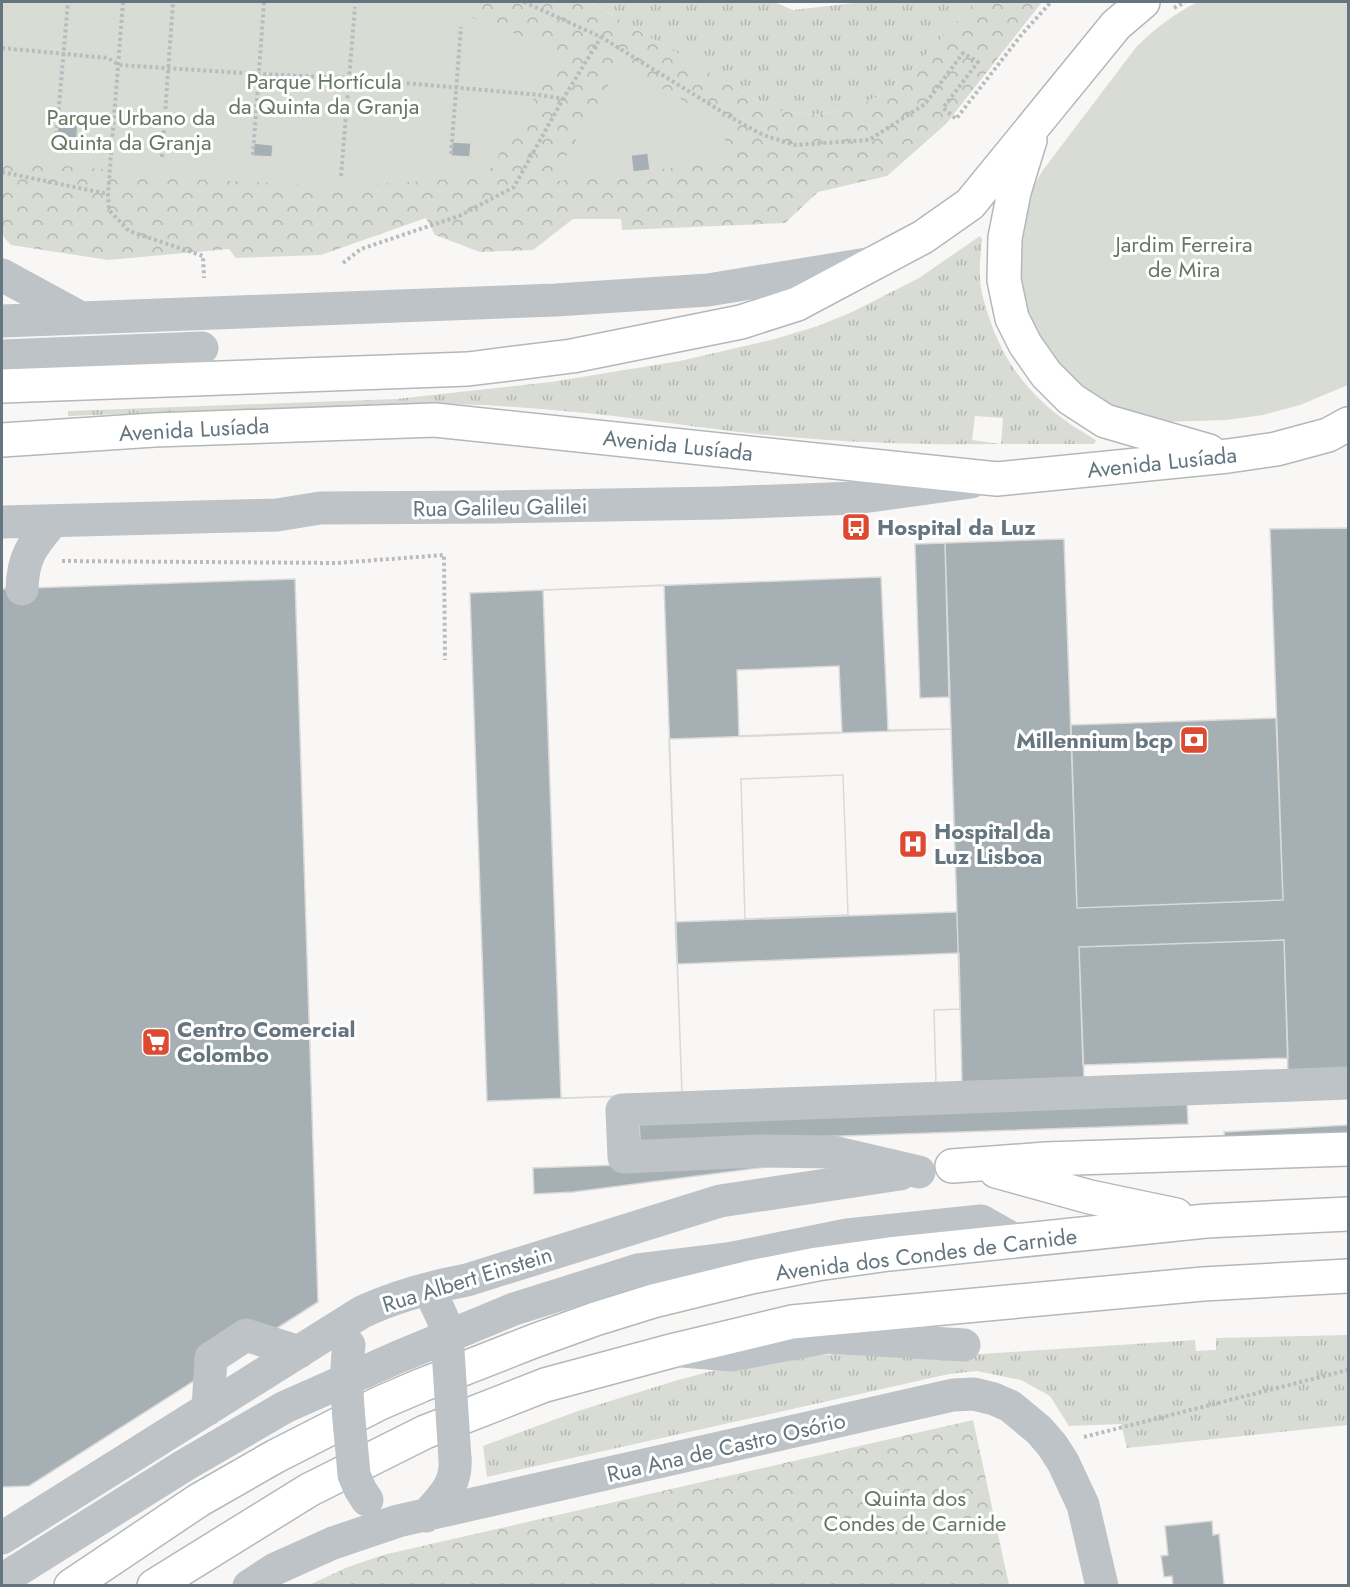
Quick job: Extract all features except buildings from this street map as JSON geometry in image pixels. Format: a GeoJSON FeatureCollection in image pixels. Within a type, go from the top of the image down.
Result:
{"type":"FeatureCollection","features":[{"type":"Feature","properties":{"kind":"main road"},"geometry":{"type":"LineString","coordinates":[[2,386],[468,369],[572,356],[741,322],[797,304],[924,237],[970,204],[1116,25],[1143,2]]}},
{"type":"Feature","properties":{"kind":"main road"},"geometry":{"type":"LineString","coordinates":[[1035,124],[1014,192],[1005,238],[1004,280],[1012,318],[1025,344],[1046,374],[1071,399],[1105,421],[1228,456]]}},
{"type":"Feature","properties":{"kind":"main road","name":"Avenida Lusíada"},"geometry":{"type":"LineString","coordinates":[[2,440],[154,430],[435,420],[997,479],[1228,456],[1276,449],[1342,434]]}},
{"type":"Feature","properties":{"kind":"main road"},"geometry":{"type":"LineString","coordinates":[[952,1166],[1046,1159],[1348,1149]]}},
{"type":"Feature","properties":{"kind":"main road"},"geometry":{"type":"LineString","coordinates":[[952,1166],[977,1167],[1004,1172],[1090,1197],[1206,1221]]}},
{"type":"Feature","properties":{"kind":"main road","name":"Avenida dos Condes de Carnide"},"geometry":{"type":"LineString","coordinates":[[71,1586],[199,1500],[276,1456],[391,1398],[574,1326],[653,1301],[806,1266],[889,1254],[1206,1221],[1348,1214]]}},
{"type":"Feature","properties":{"kind":"main road"},"geometry":{"type":"LineString","coordinates":[[154,1586],[309,1490],[425,1432],[545,1385],[675,1350],[792,1322],[1203,1284],[1348,1276]]}},
{"type":"Feature","properties":{"kind":"street"},"geometry":{"type":"LineString","coordinates":[[2,321],[556,300],[708,290],[873,263]]}},
{"type":"Feature","properties":{"kind":"street"},"geometry":{"type":"LineString","coordinates":[[2,275],[83,319]]}},
{"type":"Feature","properties":{"kind":"street"},"geometry":{"type":"LineString","coordinates":[[2,356],[202,348]]}},
{"type":"Feature","properties":{"kind":"street","name":"Rua Galileu Galilei"},"geometry":{"type":"LineString","coordinates":[[2,522],[277,515],[320,508],[709,504],[855,498],[997,479]]}},
{"type":"Feature","properties":{"kind":"street"},"geometry":{"type":"LineString","coordinates":[[23,575],[32,546],[53,520]]}},
{"type":"Feature","properties":{"kind":"street"},"geometry":{"type":"LineString","coordinates":[[919,1172],[833,1152],[759,1151],[624,1157],[622,1103],[1348,1083]]}},
{"type":"Feature","properties":{"kind":"street","name":"Rua Albert Einstein"},"geometry":{"type":"LineString","coordinates":[[2,1538],[362,1312],[386,1301],[432,1295],[467,1280],[720,1201],[952,1166]]}},
{"type":"Feature","properties":{"kind":"street"},"geometry":{"type":"LineString","coordinates":[[732,1236],[866,1211],[953,1206],[1017,1240]]}},
{"type":"Feature","properties":{"kind":"street"},"geometry":{"type":"LineString","coordinates":[[2,1581],[185,1465],[285,1407],[514,1309],[638,1270],[728,1259],[847,1236],[981,1221]]}},
{"type":"Feature","properties":{"kind":"street"},"geometry":{"type":"LineString","coordinates":[[362,1312],[349,1345],[347,1360],[354,1475],[367,1500],[382,1512],[412,1518],[452,1484],[454,1476],[455,1459],[447,1335],[443,1319],[432,1295]]}},
{"type":"Feature","properties":{"kind":"street"},"geometry":{"type":"LineString","coordinates":[[675,1350],[732,1355],[826,1337],[964,1345]]}},
{"type":"Feature","properties":{"kind":"street","name":"Rua Ana de Castro Osório"},"geometry":{"type":"LineString","coordinates":[[249,1586],[275,1569],[333,1543],[412,1518],[953,1395],[974,1394],[1010,1406],[1039,1430],[1052,1445],[1063,1462],[1083,1505],[1102,1586]]}},
{"type":"Feature","properties":{"kind":"path"},"geometry":{"type":"LineString","coordinates":[[56,140],[68,2]]}},
{"type":"Feature","properties":{"kind":"path"},"geometry":{"type":"LineString","coordinates":[[123,2],[108,194],[109,210],[129,231],[203,256],[204,278]]}},
{"type":"Feature","properties":{"kind":"path"},"geometry":{"type":"LineString","coordinates":[[162,157],[172,2]]}},
{"type":"Feature","properties":{"kind":"path"},"geometry":{"type":"LineString","coordinates":[[253,154],[264,2]]}},
{"type":"Feature","properties":{"kind":"path"},"geometry":{"type":"LineString","coordinates":[[524,2],[601,37],[763,135],[795,145],[869,140],[925,104],[963,53],[978,62],[943,108],[957,119],[1022,34],[1051,2]]}},
{"type":"Feature","properties":{"kind":"path"},"geometry":{"type":"LineString","coordinates":[[341,176],[355,7]]}},
{"type":"Feature","properties":{"kind":"path"},"geometry":{"type":"LineString","coordinates":[[451,154],[461,27]]}},
{"type":"Feature","properties":{"kind":"path"},"geometry":{"type":"LineString","coordinates":[[344,263],[361,249],[459,216],[513,187],[601,37]]}},
{"type":"Feature","properties":{"kind":"path"},"geometry":{"type":"LineString","coordinates":[[2,48],[108,58],[119,64],[457,86],[540,94],[563,99]]}},
{"type":"Feature","properties":{"kind":"path"},"geometry":{"type":"LineString","coordinates":[[2,172],[108,194]]}},
{"type":"Feature","properties":{"kind":"path"},"geometry":{"type":"LineString","coordinates":[[23,575],[337,563],[444,555],[445,660]]}},
{"type":"Feature","properties":{"kind":"path"},"geometry":{"type":"LineString","coordinates":[[1052,1445],[1348,1370]]}},
{"type":"Feature","properties":{"kind":"green space","name":"Parque Urbano da Quinta da Granja"},"geometry":{"type":"Polygon","coordinates":[[[2,2],[590,2],[773,110],[812,115],[849,110],[887,92],[917,65],[974,2],[1042,2],[946,124],[887,176],[818,192],[785,223],[622,230],[621,219],[573,219],[533,250],[480,252],[435,235],[426,218],[321,255],[236,258],[229,249],[108,260],[11,245],[2,235],[2,2]]]}},
{"type":"Feature","properties":{"kind":"green space","name":"Parque Hortícula da Quinta da Granja"},"geometry":{"type":"Polygon","coordinates":[[[2,2],[471,2],[468,16],[563,52],[485,177],[346,186],[114,176],[114,170],[2,161],[2,2]]]}},
{"type":"Feature","properties":{"kind":"green space"},"geometry":{"type":"Polygon","coordinates":[[[590,2],[774,2],[793,10],[863,2],[974,2],[917,65],[887,92],[849,110],[812,115],[773,110],[590,2]]]}},
{"type":"Feature","properties":{"kind":"green space","name":"Jardim Ferreira de Mira"},"geometry":{"type":"Polygon","coordinates":[[[1198,2],[1348,2],[1348,385],[1300,405],[1263,415],[1226,420],[1162,422],[1137,417],[1089,397],[1036,341],[1014,267],[1030,192],[1043,170],[1137,46],[1166,21],[1198,2]]]}},
{"type":"Feature","properties":{"kind":"green space"},"geometry":{"type":"Polygon","coordinates":[[[621,64],[728,127],[721,162],[551,182],[621,64]]]}},
{"type":"Feature","properties":{"kind":"green space"},"geometry":{"type":"Polygon","coordinates":[[[980,236],[982,239],[980,275],[983,296],[990,320],[1007,358],[1030,390],[1059,416],[1094,439],[1096,441],[1094,444],[1001,444],[1003,418],[975,416],[972,440],[1000,444],[889,443],[806,438],[531,408],[464,405],[397,404],[68,416],[68,411],[396,399],[551,382],[680,361],[771,340],[818,326],[852,312],[919,278],[980,236]]]}},
{"type":"Feature","properties":{"kind":"green space"},"geometry":{"type":"Polygon","coordinates":[[[1348,1335],[1348,1425],[1127,1448],[1121,1424],[1069,1426],[1050,1396],[1021,1380],[977,1371],[949,1374],[487,1477],[483,1446],[578,1411],[753,1360],[847,1353],[966,1355],[1195,1340],[1196,1351],[1216,1350],[1216,1338],[1348,1335]]]}},
{"type":"Feature","properties":{"kind":"green space","name":"Quinta dos Condes de Carnide"},"geometry":{"type":"Polygon","coordinates":[[[973,1420],[1009,1585],[309,1585],[348,1567],[383,1555],[973,1420]]]}},
{"type":"Feature","properties":{"kind":"place","name":"Hospital da Luz"},"geometry":{"type":"Point","coordinates":[856,527]}},
{"type":"Feature","properties":{"kind":"place","name":"Millennium bcp"},"geometry":{"type":"Point","coordinates":[1194,740]}},
{"type":"Feature","properties":{"kind":"place","name":"Hospital da Luz Lisboa"},"geometry":{"type":"Point","coordinates":[913,844]}},
{"type":"Feature","properties":{"kind":"place","name":"Centro Comercial Colombo"},"geometry":{"type":"Point","coordinates":[156,1042]}}]}
